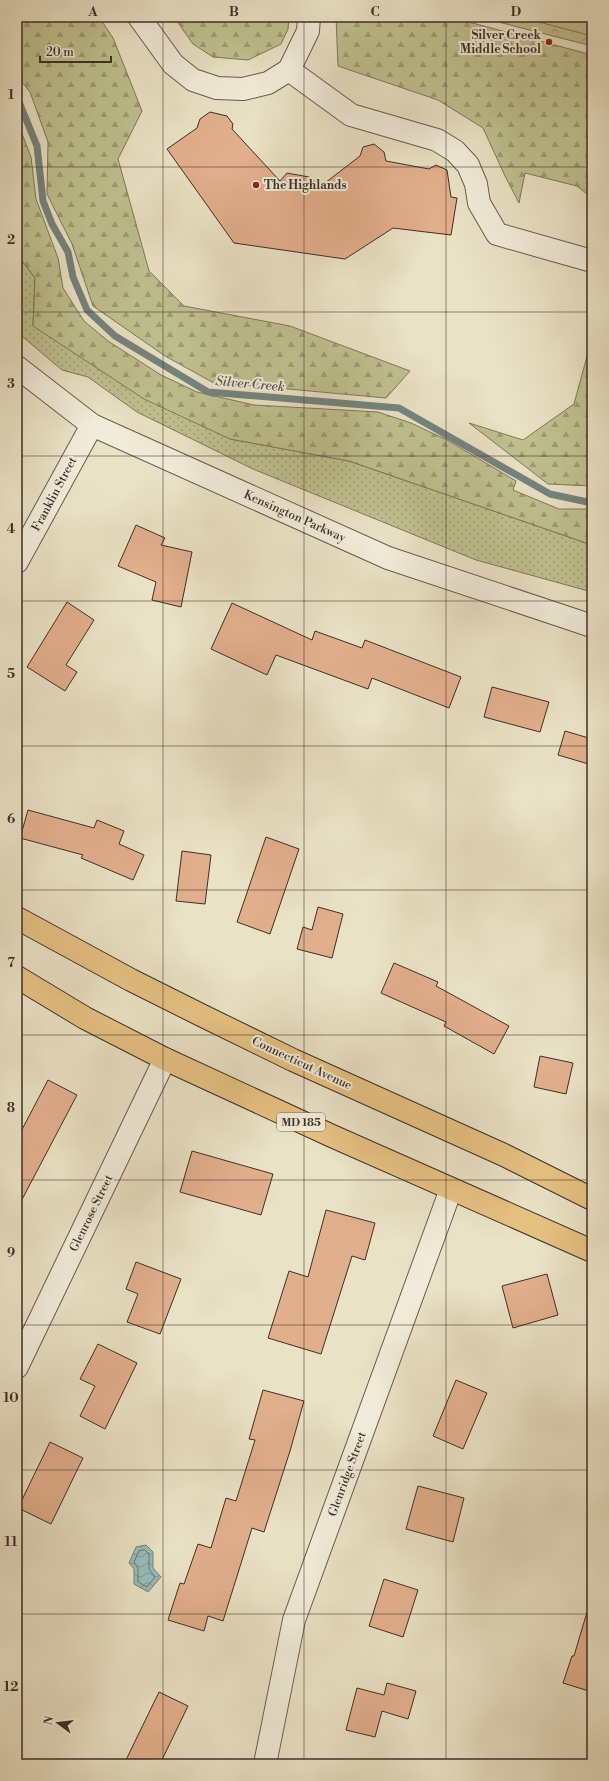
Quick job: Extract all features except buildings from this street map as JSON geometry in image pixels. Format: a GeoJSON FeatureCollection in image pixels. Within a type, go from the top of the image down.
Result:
{"type":"FeatureCollection","features":[{"type":"Feature","properties":{"kind":"main road","name":"Connecticut Avenue"},"geometry":{"type":"LineString","coordinates":[[18,919],[131,980],[212,1021],[293,1060],[504,1155],[592,1199]]}},
{"type":"Feature","properties":{"kind":"main road","name":"MD 185"},"geometry":{"type":"LineString","coordinates":[[17,978],[85,1018],[165,1059],[451,1189],[592,1251]]}},
{"type":"Feature","properties":{"kind":"street"},"geometry":{"type":"LineString","coordinates":[[139,17],[173,64],[193,80],[217,88],[243,89],[268,83],[290,70],[308,31],[309,17]]}},
{"type":"Feature","properties":{"kind":"street"},"geometry":{"type":"LineString","coordinates":[[290,70],[351,115],[438,140],[454,151],[468,166],[476,184],[479,203],[497,234],[592,261]]}},
{"type":"Feature","properties":{"kind":"street","name":"Kensington Parkway"},"geometry":{"type":"LineString","coordinates":[[17,367],[92,425],[388,558],[592,626]]}},
{"type":"Feature","properties":{"kind":"street","name":"Franklin Street"},"geometry":{"type":"LineString","coordinates":[[17,562],[92,425]]}},
{"type":"Feature","properties":{"kind":"street","name":"Glenrose Street"},"geometry":{"type":"LineString","coordinates":[[17,1367],[165,1059]]}},
{"type":"Feature","properties":{"kind":"street","name":"Glenridge Street"},"geometry":{"type":"LineString","coordinates":[[265,1764],[294,1620],[451,1189]]}},
{"type":"Feature","properties":{"kind":"green space"},"geometry":{"type":"Polygon","coordinates":[[[17,17],[99,17],[113,38],[142,111],[118,159],[149,271],[184,306],[290,326],[410,371],[386,398],[212,382],[165,356],[93,306],[72,244],[47,194],[48,142],[30,92],[17,76],[17,17]]]}},
{"type":"Feature","properties":{"kind":"green space"},"geometry":{"type":"Polygon","coordinates":[[[174,17],[289,17],[288,29],[281,44],[248,60],[213,57],[193,44],[174,17]]]}},
{"type":"Feature","properties":{"kind":"green space"},"geometry":{"type":"Polygon","coordinates":[[[336,17],[450,17],[592,55],[592,198],[577,186],[525,173],[519,203],[483,128],[438,100],[338,66],[336,17]]]}},
{"type":"Feature","properties":{"kind":"green space"},"geometry":{"type":"Polygon","coordinates":[[[479,17],[592,17],[592,46],[479,17]]]}},
{"type":"Feature","properties":{"kind":"green space"},"geometry":{"type":"Polygon","coordinates":[[[592,17],[592,36],[524,18],[592,17]]]}},
{"type":"Feature","properties":{"kind":"green space"},"geometry":{"type":"Polygon","coordinates":[[[17,121],[31,157],[36,199],[58,258],[63,288],[84,321],[108,341],[161,375],[197,392],[254,405],[378,412],[411,423],[447,440],[516,481],[513,490],[559,509],[592,509],[592,545],[349,461],[230,439],[144,399],[33,326],[35,278],[17,254],[17,121]]]}},
{"type":"Feature","properties":{"kind":"green space"},"geometry":{"type":"Polygon","coordinates":[[[17,254],[35,278],[33,326],[230,439],[349,461],[592,545],[592,592],[476,560],[253,469],[137,412],[88,377],[62,370],[17,332],[17,254]]]}},
{"type":"Feature","properties":{"kind":"green space"},"geometry":{"type":"Polygon","coordinates":[[[592,338],[592,486],[548,484],[469,423],[523,440],[574,404],[592,338]]]}},
{"type":"Feature","properties":{"kind":"water"},"geometry":{"type":"Polygon","coordinates":[[[146,1545],[153,1552],[153,1568],[161,1577],[148,1592],[134,1584],[134,1569],[129,1563],[136,1547],[146,1545]]]}},
{"type":"Feature","properties":{"kind":"waterway","name":"Silver Creek"},"geometry":{"type":"LineString","coordinates":[[17,97],[37,146],[43,201],[52,224],[68,252],[73,277],[87,310],[115,336],[208,392],[399,408],[550,494],[592,503]]}},
{"type":"Feature","properties":{"kind":"place","name":"Silver Creek Middle School"},"geometry":{"type":"Point","coordinates":[549,42]}},
{"type":"Feature","properties":{"kind":"place","name":"The Highlands"},"geometry":{"type":"Point","coordinates":[256,185]}}]}
